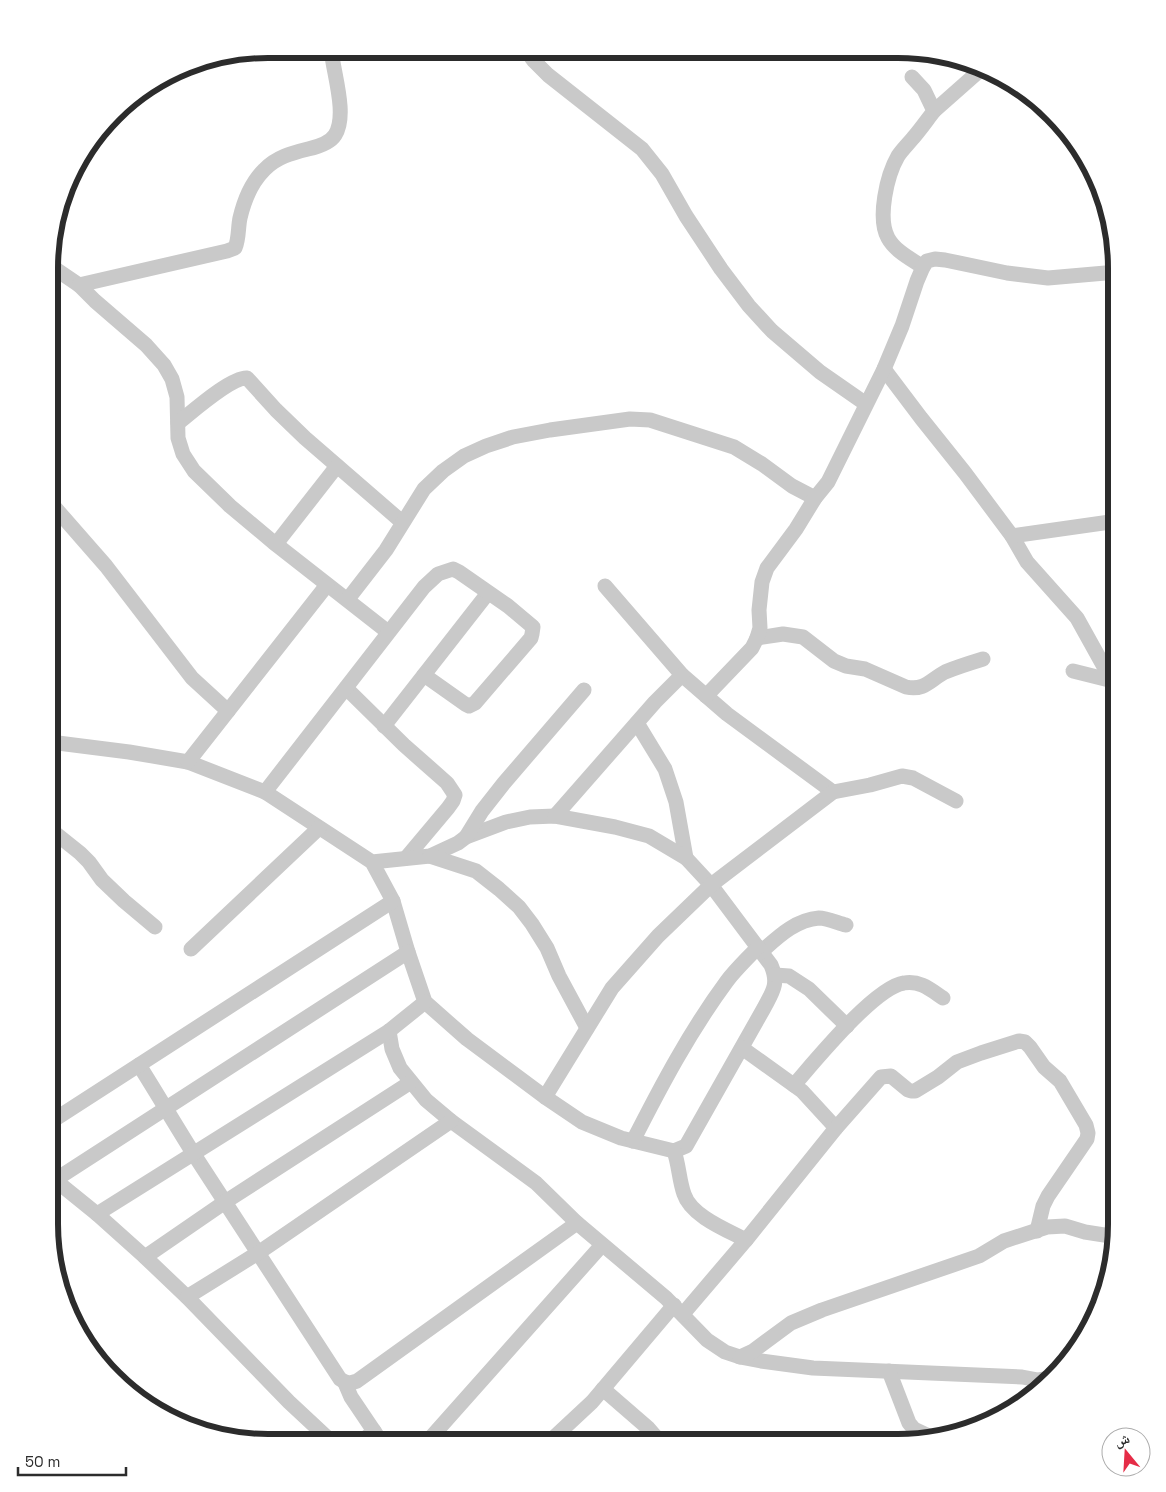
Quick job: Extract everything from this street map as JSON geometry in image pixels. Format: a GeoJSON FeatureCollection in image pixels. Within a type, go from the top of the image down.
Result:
{"type":"FeatureCollection","features":[{"type":"Feature","properties":{"kind":"street"},"geometry":{"type":"LineString","coordinates":[[79,285],[235,248],[245,199],[254,181],[273,162],[287,154],[315,148],[334,137],[341,119],[332,58]]}},
{"type":"Feature","properties":{"kind":"street"},"geometry":{"type":"LineString","coordinates":[[532,58],[548,75],[642,150],[662,174],[686,216],[721,269],[749,306],[772,331],[820,372],[866,404]]}},
{"type":"Feature","properties":{"kind":"street"},"geometry":{"type":"LineString","coordinates":[[923,267],[904,256],[887,237],[884,225],[884,202],[889,176],[899,155],[934,111],[976,73]]}},
{"type":"Feature","properties":{"kind":"street"},"geometry":{"type":"LineString","coordinates":[[912,77],[924,90],[934,111]]}},
{"type":"Feature","properties":{"kind":"street"},"geometry":{"type":"LineString","coordinates":[[706,696],[752,648],[760,628],[759,610],[762,582],[766,568],[796,529],[815,498],[828,482],[884,369],[902,326],[917,281],[928,261],[935,259],[945,260],[1007,273],[1048,278],[1108,273]]}},
{"type":"Feature","properties":{"kind":"street"},"geometry":{"type":"LineString","coordinates":[[58,271],[79,285],[146,345],[164,365],[172,379],[176,397],[178,438],[183,454],[194,471],[230,506],[388,632]]}},
{"type":"Feature","properties":{"kind":"street"},"geometry":{"type":"LineString","coordinates":[[884,369],[1012,536],[1027,562],[1077,618],[1108,672]]}},
{"type":"Feature","properties":{"kind":"street"},"geometry":{"type":"LineString","coordinates":[[178,423],[230,383],[239,378],[247,378],[276,410],[402,522]]}},
{"type":"Feature","properties":{"kind":"street"},"geometry":{"type":"LineString","coordinates":[[348,599],[386,550],[424,489],[443,471],[464,456],[513,437],[630,419],[650,420],[734,447],[762,464],[792,486],[815,498]]}},
{"type":"Feature","properties":{"kind":"street"},"geometry":{"type":"LineString","coordinates":[[276,544],[337,466]]}},
{"type":"Feature","properties":{"kind":"street"},"geometry":{"type":"LineString","coordinates":[[58,511],[106,566],[192,678],[228,711]]}},
{"type":"Feature","properties":{"kind":"street"},"geometry":{"type":"LineString","coordinates":[[1012,536],[1108,522]]}},
{"type":"Feature","properties":{"kind":"street"},"geometry":{"type":"LineString","coordinates":[[265,792],[424,586],[433,578],[453,569],[459,572],[533,628],[531,638],[472,705],[465,704],[424,675]]}},
{"type":"Feature","properties":{"kind":"street"},"geometry":{"type":"LineString","coordinates":[[188,762],[327,585]]}},
{"type":"Feature","properties":{"kind":"street"},"geometry":{"type":"LineString","coordinates":[[605,586],[682,675],[727,714],[833,792]]}},
{"type":"Feature","properties":{"kind":"street"},"geometry":{"type":"LineString","coordinates":[[384,726],[488,593]]}},
{"type":"Feature","properties":{"kind":"street"},"geometry":{"type":"LineString","coordinates":[[757,638],[783,634],[802,637],[834,661],[846,666],[865,669],[912,688],[920,688],[945,672],[983,659]]}},
{"type":"Feature","properties":{"kind":"street"},"geometry":{"type":"LineString","coordinates":[[1073,671],[1108,680]]}},
{"type":"Feature","properties":{"kind":"street"},"geometry":{"type":"LineString","coordinates":[[555,816],[682,675]]}},
{"type":"Feature","properties":{"kind":"street"},"geometry":{"type":"LineString","coordinates":[[346,688],[404,745],[448,783],[455,795],[454,801],[406,858]]}},
{"type":"Feature","properties":{"kind":"street"},"geometry":{"type":"LineString","coordinates":[[466,838],[482,811],[498,790],[584,690]]}},
{"type":"Feature","properties":{"kind":"street"},"geometry":{"type":"LineString","coordinates":[[637,723],[665,769],[676,802],[686,858]]}},
{"type":"Feature","properties":{"kind":"street"},"geometry":{"type":"LineString","coordinates":[[58,743],[188,762],[265,792],[372,862],[393,901],[425,1002],[467,1039],[582,1122],[622,1138],[674,1151],[686,1146],[775,987],[775,975],[771,965],[760,949],[711,885],[686,858],[649,836],[597,823],[555,816],[530,817],[506,822],[466,838],[430,856],[372,862]]}},
{"type":"Feature","properties":{"kind":"street"},"geometry":{"type":"LineString","coordinates":[[545,1097],[612,988],[658,936],[711,885],[833,792],[870,785],[902,776],[914,778],[956,801]]}},
{"type":"Feature","properties":{"kind":"street"},"geometry":{"type":"LineString","coordinates":[[191,949],[319,828]]}},
{"type":"Feature","properties":{"kind":"street"},"geometry":{"type":"LineString","coordinates":[[58,835],[80,853],[102,880],[124,901],[155,927]]}},
{"type":"Feature","properties":{"kind":"street"},"geometry":{"type":"LineString","coordinates":[[430,856],[476,871],[518,907],[532,924],[547,948],[559,976],[587,1028]]}},
{"type":"Feature","properties":{"kind":"street"},"geometry":{"type":"LineString","coordinates":[[58,1117],[393,901]]}},
{"type":"Feature","properties":{"kind":"street"},"geometry":{"type":"LineString","coordinates":[[633,1141],[664,1079],[727,980],[760,949],[784,931],[798,924],[820,918],[846,925]]}},
{"type":"Feature","properties":{"kind":"street"},"geometry":{"type":"LineString","coordinates":[[58,1171],[166,1108],[408,952]]}},
{"type":"Feature","properties":{"kind":"street"},"geometry":{"type":"LineString","coordinates":[[775,975],[789,976],[809,989],[847,1026]]}},
{"type":"Feature","properties":{"kind":"street"},"geometry":{"type":"LineString","coordinates":[[794,1085],[865,1008],[896,985],[910,982],[922,984],[943,998]]}},
{"type":"Feature","properties":{"kind":"street"},"geometry":{"type":"LineString","coordinates":[[97,1214],[389,1030],[425,1002]]}},
{"type":"Feature","properties":{"kind":"street"},"geometry":{"type":"LineString","coordinates":[[389,1030],[392,1050],[400,1068],[426,1100],[536,1183],[577,1223],[678,1310],[707,1340],[725,1352],[740,1357],[813,1368],[1022,1377],[1039,1381]]}},
{"type":"Feature","properties":{"kind":"street"},"geometry":{"type":"LineString","coordinates":[[558,1434],[592,1402],[746,1240],[836,1128],[881,1077],[890,1076],[911,1092],[938,1077],[957,1062],[1012,1042],[1025,1042],[1044,1068],[1060,1081],[1088,1132],[1087,1139],[1048,1196],[1043,1206],[1037,1231]]}},
{"type":"Feature","properties":{"kind":"street"},"geometry":{"type":"LineString","coordinates":[[742,1048],[802,1091],[836,1128]]}},
{"type":"Feature","properties":{"kind":"street"},"geometry":{"type":"LineString","coordinates":[[139,1065],[193,1153],[340,1379],[345,1382],[356,1381],[577,1223]]}},
{"type":"Feature","properties":{"kind":"street"},"geometry":{"type":"LineString","coordinates":[[145,1257],[225,1202],[411,1082]]}},
{"type":"Feature","properties":{"kind":"street"},"geometry":{"type":"LineString","coordinates":[[187,1297],[258,1253],[451,1120]]}},
{"type":"Feature","properties":{"kind":"street"},"geometry":{"type":"LineString","coordinates":[[674,1151],[679,1165],[684,1196],[696,1212],[746,1240]]}},
{"type":"Feature","properties":{"kind":"street"},"geometry":{"type":"LineString","coordinates":[[58,1180],[187,1297],[289,1402],[323,1434]]}},
{"type":"Feature","properties":{"kind":"street"},"geometry":{"type":"LineString","coordinates":[[740,1357],[754,1352],[791,1323],[822,1310],[979,1256],[1004,1241],[1047,1226],[1065,1226],[1085,1232],[1108,1236]]}},
{"type":"Feature","properties":{"kind":"street"},"geometry":{"type":"LineString","coordinates":[[434,1434],[602,1245]]}},
{"type":"Feature","properties":{"kind":"street"},"geometry":{"type":"LineString","coordinates":[[889,1370],[909,1423],[919,1433]]}},
{"type":"Feature","properties":{"kind":"street"},"geometry":{"type":"LineString","coordinates":[[345,1382],[351,1397],[376,1434]]}},
{"type":"Feature","properties":{"kind":"street"},"geometry":{"type":"LineString","coordinates":[[603,1389],[653,1434]]}}]}
